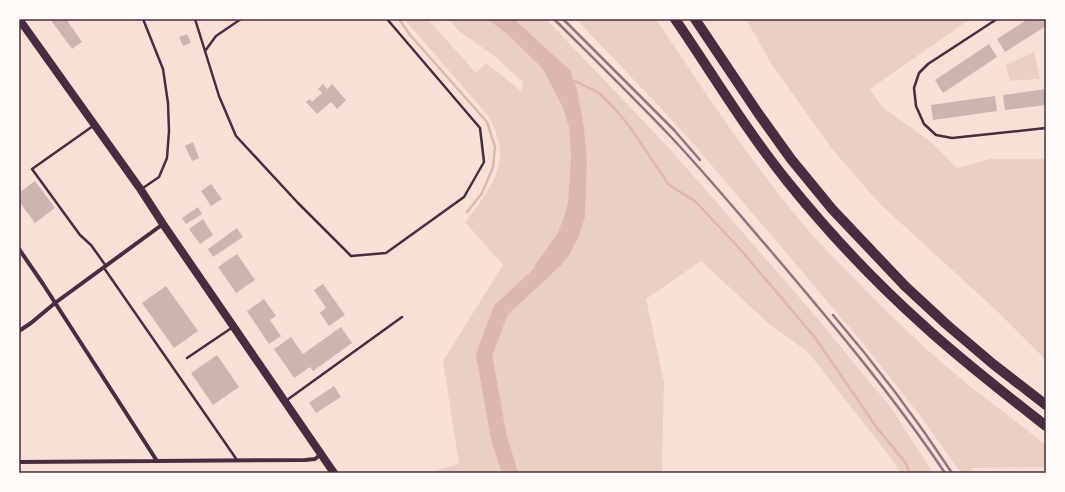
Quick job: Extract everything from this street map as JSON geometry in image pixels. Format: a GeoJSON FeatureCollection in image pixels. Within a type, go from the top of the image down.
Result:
{"type":"FeatureCollection","features":[{"type":"Feature","properties":{"kind":"highway"},"geometry":{"type":"LineString","coordinates":[[675,19],[762,148],[787,181],[864,269],[921,324],[975,370],[1046,426]]}},
{"type":"Feature","properties":{"kind":"highway"},"geometry":{"type":"LineString","coordinates":[[695,19],[791,159],[832,209],[905,286],[946,324],[993,364],[1046,405]]}},
{"type":"Feature","properties":{"kind":"main road"},"geometry":{"type":"LineString","coordinates":[[19,19],[140,190],[334,473]]}},
{"type":"Feature","properties":{"kind":"street"},"geometry":{"type":"LineString","coordinates":[[19,331],[163,224]]}},
{"type":"Feature","properties":{"kind":"street"},"geometry":{"type":"LineString","coordinates":[[19,249],[157,461]]}},
{"type":"Feature","properties":{"kind":"street"},"geometry":{"type":"LineString","coordinates":[[19,462],[306,460],[315,459],[321,454]]}},
{"type":"Feature","properties":{"kind":"lane"},"geometry":{"type":"LineString","coordinates":[[140,190],[159,177],[167,158],[170,131],[163,69],[143,19]]}},
{"type":"Feature","properties":{"kind":"lane"},"geometry":{"type":"LineString","coordinates":[[195,19],[219,96],[236,136],[298,203],[351,256],[386,253],[464,198],[484,162],[480,128],[388,19]]}},
{"type":"Feature","properties":{"kind":"lane"},"geometry":{"type":"LineString","coordinates":[[205,52],[216,36],[241,19]]}},
{"type":"Feature","properties":{"kind":"lane"},"geometry":{"type":"LineString","coordinates":[[997,19],[928,64],[919,73],[914,88],[916,106],[924,124],[936,135],[952,138],[1046,128]]}},
{"type":"Feature","properties":{"kind":"lane"},"geometry":{"type":"LineString","coordinates":[[94,125],[32,169],[80,234],[91,245],[237,460]]}},
{"type":"Feature","properties":{"kind":"lane"},"geometry":{"type":"LineString","coordinates":[[285,402],[402,317]]}},
{"type":"Feature","properties":{"kind":"lane"},"geometry":{"type":"LineString","coordinates":[[187,358],[233,327]]}},
{"type":"Feature","properties":{"kind":"shaded area"},"geometry":{"type":"Polygon","coordinates":[[[404,19],[428,19],[476,73],[486,63],[521,91],[523,82],[493,55],[460,32],[448,19],[487,19],[506,33],[540,66],[545,73],[563,108],[569,128],[571,157],[568,201],[564,217],[557,234],[534,266],[570,254],[579,236],[585,217],[587,163],[570,70],[514,19],[546,19],[671,150],[818,319],[892,409],[933,473],[900,473],[894,462],[808,352],[768,323],[701,261],[646,299],[664,382],[662,473],[427,473],[459,464],[443,361],[503,265],[465,222],[492,183],[499,165],[500,146],[489,117],[404,19]]]}},
{"type":"Feature","properties":{"kind":"shaded area"},"geometry":{"type":"Polygon","coordinates":[[[487,19],[514,19],[570,70],[577,89],[584,128],[587,163],[585,217],[579,236],[570,254],[560,266],[534,266],[557,234],[564,217],[568,201],[571,157],[569,128],[563,108],[540,66],[506,33],[487,19]]]}},
{"type":"Feature","properties":{"kind":"shaded area"},"geometry":{"type":"Polygon","coordinates":[[[576,19],[656,19],[751,158],[814,237],[878,303],[937,358],[967,384],[1046,445],[1046,467],[971,468],[974,473],[961,473],[921,417],[862,342],[691,141],[576,19]]]}},
{"type":"Feature","properties":{"kind":"shaded area"},"geometry":{"type":"Polygon","coordinates":[[[746,19],[970,19],[870,89],[882,107],[931,142],[957,168],[990,159],[1046,159],[1046,360],[997,311],[881,205],[832,149],[772,65],[746,19]]]}},
{"type":"Feature","properties":{"kind":"shaded area"},"geometry":{"type":"Polygon","coordinates":[[[1034,52],[1040,79],[1010,81],[1006,65],[1034,52]]]}},
{"type":"Feature","properties":{"kind":"building"},"geometry":{"type":"Polygon","coordinates":[[[50,19],[66,19],[82,42],[72,49],[50,19]]]}},
{"type":"Feature","properties":{"kind":"building"},"geometry":{"type":"Polygon","coordinates":[[[1028,19],[1046,19],[1046,26],[1005,52],[997,39],[1028,19]]]}},
{"type":"Feature","properties":{"kind":"building"},"geometry":{"type":"Polygon","coordinates":[[[187,34],[191,43],[183,46],[179,37],[187,34]]]}},
{"type":"Feature","properties":{"kind":"building"},"geometry":{"type":"Polygon","coordinates":[[[989,44],[997,57],[943,93],[935,80],[989,44]]]}},
{"type":"Feature","properties":{"kind":"building"},"geometry":{"type":"Polygon","coordinates":[[[323,84],[327,89],[332,84],[346,100],[337,109],[331,102],[317,114],[306,102],[310,99],[312,102],[322,93],[318,89],[323,84]]]}},
{"type":"Feature","properties":{"kind":"building"},"geometry":{"type":"Polygon","coordinates":[[[1046,89],[1046,105],[1005,110],[1003,95],[1046,89]]]}},
{"type":"Feature","properties":{"kind":"building"},"geometry":{"type":"Polygon","coordinates":[[[995,96],[997,111],[933,120],[931,105],[995,96]]]}},
{"type":"Feature","properties":{"kind":"building"},"geometry":{"type":"Polygon","coordinates":[[[193,142],[199,158],[192,161],[185,146],[193,142]]]}},
{"type":"Feature","properties":{"kind":"building"},"geometry":{"type":"Polygon","coordinates":[[[35,181],[55,208],[35,223],[19,201],[19,193],[35,181]]]}},
{"type":"Feature","properties":{"kind":"building"},"geometry":{"type":"Polygon","coordinates":[[[211,184],[222,199],[211,206],[201,191],[211,184]]]}},
{"type":"Feature","properties":{"kind":"building"},"geometry":{"type":"Polygon","coordinates":[[[198,207],[202,214],[186,224],[182,218],[198,207]]]}},
{"type":"Feature","properties":{"kind":"building"},"geometry":{"type":"Polygon","coordinates":[[[203,219],[213,235],[200,244],[189,229],[203,219]]]}},
{"type":"Feature","properties":{"kind":"building"},"geometry":{"type":"Polygon","coordinates":[[[237,228],[243,237],[213,257],[208,249],[237,228]]]}},
{"type":"Feature","properties":{"kind":"building"},"geometry":{"type":"Polygon","coordinates":[[[237,254],[255,280],[236,293],[218,267],[237,254]]]}},
{"type":"Feature","properties":{"kind":"building"},"geometry":{"type":"Polygon","coordinates":[[[323,284],[345,315],[329,326],[320,313],[326,308],[314,290],[323,284]]]}},
{"type":"Feature","properties":{"kind":"building"},"geometry":{"type":"Polygon","coordinates":[[[166,286],[198,331],[174,348],[142,303],[166,286]]]}},
{"type":"Feature","properties":{"kind":"building"},"geometry":{"type":"Polygon","coordinates":[[[264,299],[276,316],[270,320],[281,336],[269,344],[247,311],[264,299]]]}},
{"type":"Feature","properties":{"kind":"building"},"geometry":{"type":"Polygon","coordinates":[[[341,327],[352,343],[313,371],[310,367],[294,378],[274,349],[291,337],[303,354],[341,327]]]}},
{"type":"Feature","properties":{"kind":"building"},"geometry":{"type":"Polygon","coordinates":[[[217,355],[239,387],[213,405],[191,373],[217,355]]]}},
{"type":"Feature","properties":{"kind":"building"},"geometry":{"type":"Polygon","coordinates":[[[334,386],[341,397],[316,413],[309,403],[334,386]]]}},
{"type":"Feature","properties":{"kind":"waterway"},"geometry":{"type":"LineString","coordinates":[[399,19],[410,35],[487,122],[495,147],[493,167],[482,193],[467,212]]}},
{"type":"Feature","properties":{"kind":"waterway"},"geometry":{"type":"LineString","coordinates":[[571,81],[575,81],[599,93],[630,127],[669,185],[695,201],[739,248],[816,339],[877,428],[905,462],[910,473]]}},
{"type":"Feature","properties":{"kind":"waterway"},"geometry":{"type":"LineString","coordinates":[[510,473],[499,438],[484,355],[501,310],[555,260],[560,249]]}},
{"type":"Feature","properties":{"kind":"railway"},"geometry":{"type":"LineString","coordinates":[[554,19],[657,122],[721,193],[838,331],[904,415],[945,473]]}},
{"type":"Feature","properties":{"kind":"railway"},"geometry":{"type":"LineString","coordinates":[[563,19],[674,130],[700,160]]}},
{"type":"Feature","properties":{"kind":"railway"},"geometry":{"type":"LineString","coordinates":[[833,315],[895,392],[952,473]]}}]}
